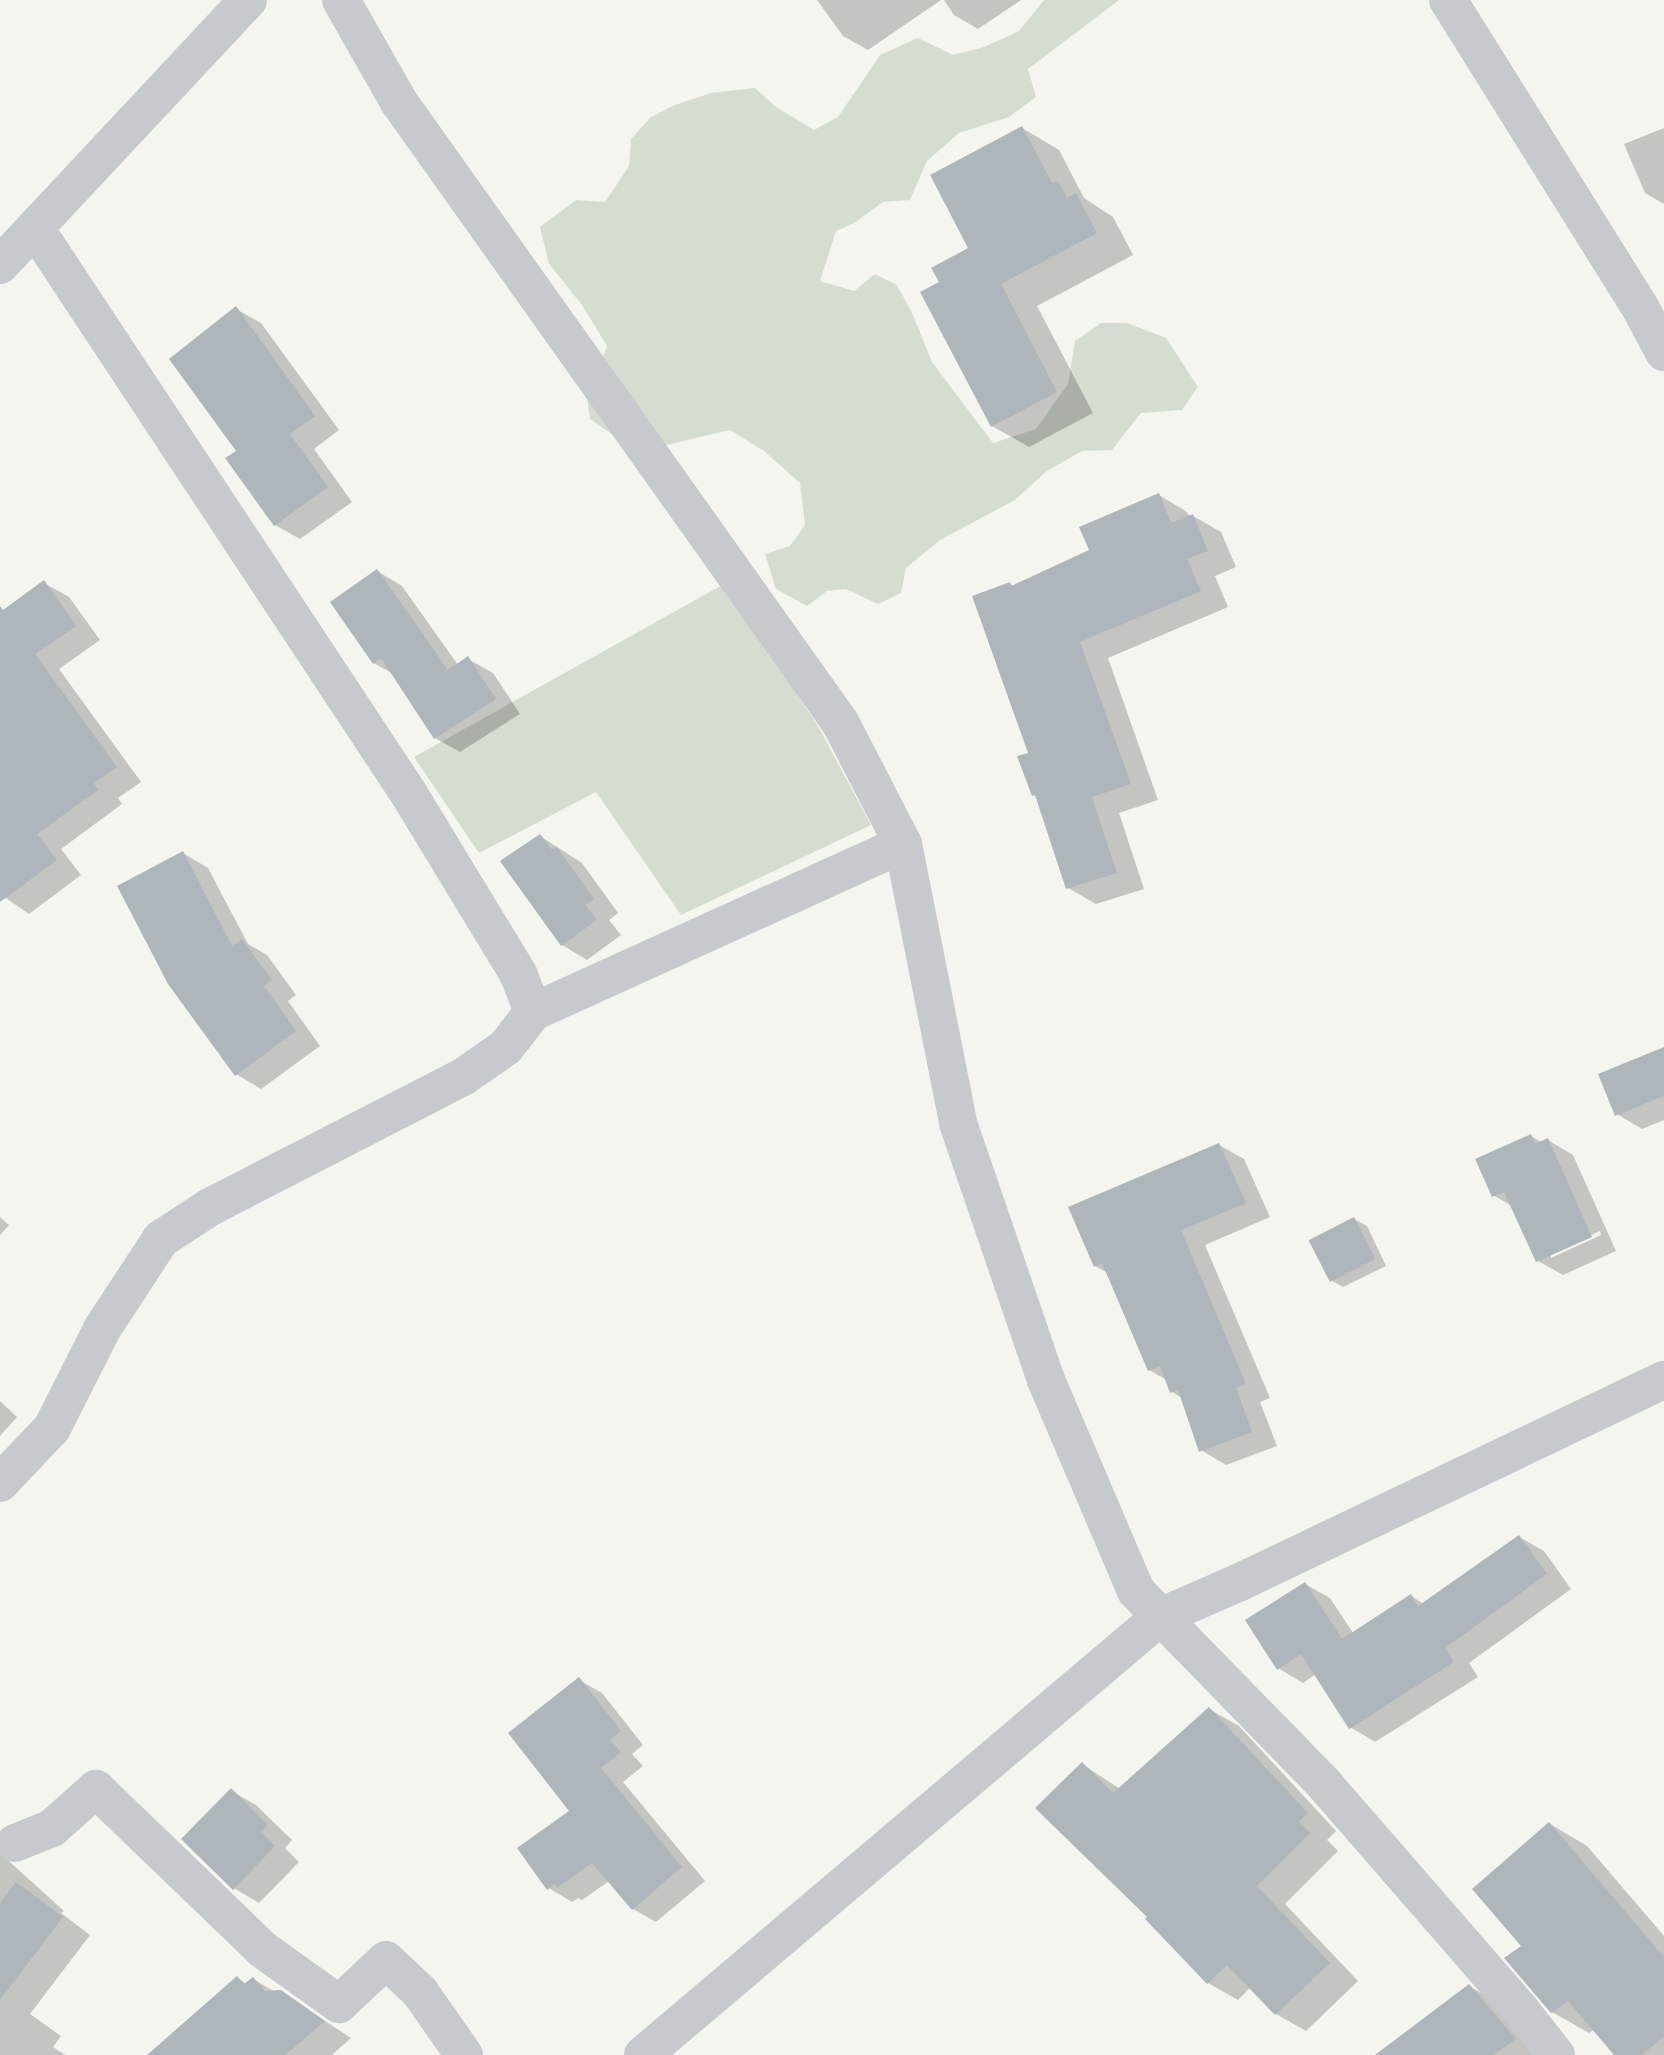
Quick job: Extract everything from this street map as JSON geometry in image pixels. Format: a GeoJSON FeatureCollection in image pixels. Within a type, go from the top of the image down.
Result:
{"type":"FeatureCollection","features":[{"type":"Feature","properties":{"kind":"street"},"geometry":{"type":"LineString","coordinates":[[0,265],[248,0]]}},
{"type":"Feature","properties":{"kind":"street"},"geometry":{"type":"LineString","coordinates":[[341,0],[407,113],[840,722],[903,844],[955,1110],[966,1148],[1046,1380],[1136,1591],[1325,1785],[1519,2008],[1556,2055]]}},
{"type":"Feature","properties":{"kind":"street"},"geometry":{"type":"LineString","coordinates":[[1448,0],[1664,352]]}},
{"type":"Feature","properties":{"kind":"street"},"geometry":{"type":"LineString","coordinates":[[35,228],[409,794],[519,975],[533,1012]]}},
{"type":"Feature","properties":{"kind":"street"},"geometry":{"type":"LineString","coordinates":[[0,1483],[52,1428],[102,1329],[161,1240],[210,1207],[463,1077],[506,1047],[533,1012],[903,844]]}},
{"type":"Feature","properties":{"kind":"street"},"geometry":{"type":"LineString","coordinates":[[643,2055],[1160,1617],[1240,1582],[1664,1380]]}},
{"type":"Feature","properties":{"kind":"street"},"geometry":{"type":"LineString","coordinates":[[5,1845],[52,1828],[96,1789],[262,1950],[339,2004],[386,1960],[420,1992],[464,2055]]}},
{"type":"Feature","properties":{"kind":"shaded area"},"geometry":{"type":"Polygon","coordinates":[[[1044,0],[1119,0],[1028,69],[1036,97],[1009,117],[959,133],[927,161],[910,200],[883,202],[854,223],[836,231],[820,281],[854,291],[875,274],[897,285],[913,315],[932,362],[993,443],[1036,429],[1068,384],[1075,341],[1101,323],[1127,323],[1166,338],[1198,387],[1182,410],[1141,413],[1112,450],[1082,451],[1047,471],[1015,500],[940,540],[906,568],[901,593],[878,604],[846,589],[827,591],[807,606],[776,589],[765,554],[790,546],[805,525],[800,483],[764,451],[730,430],[662,446],[629,446],[590,419],[587,397],[607,346],[582,305],[549,264],[540,227],[576,200],[605,202],[629,166],[631,139],[651,117],[675,105],[711,93],[755,88],[776,107],[814,130],[838,117],[880,55],[918,38],[953,55],[984,47],[1019,31],[1044,0]]]}},
{"type":"Feature","properties":{"kind":"shaded area"},"geometry":{"type":"Polygon","coordinates":[[[724,584],[818,726],[871,825],[681,915],[596,792],[479,853],[414,757],[724,584]]]}},
{"type":"Feature","properties":{"kind":"building"},"geometry":{"type":"Polygon","coordinates":[[[1022,126],[1052,183],[1058,181],[1067,198],[1076,193],[1097,233],[1001,284],[1057,392],[991,427],[920,292],[939,282],[931,268],[968,248],[930,175],[1022,126]]]}},
{"type":"Feature","properties":{"kind":"building"},"geometry":{"type":"Polygon","coordinates":[[[236,306],[315,416],[290,434],[328,487],[274,526],[225,458],[236,451],[169,359],[236,306]]]}},
{"type":"Feature","properties":{"kind":"building"},"geometry":{"type":"Polygon","coordinates":[[[1159,493],[1171,523],[1193,514],[1208,551],[1187,559],[1201,591],[1080,642],[1131,784],[1092,797],[1117,873],[1066,889],[1035,795],[1032,796],[1017,756],[1028,753],[972,596],[1010,582],[1011,586],[1089,550],[1079,527],[1159,493]]]}},
{"type":"Feature","properties":{"kind":"building"},"geometry":{"type":"Polygon","coordinates":[[[377,569],[448,670],[468,656],[496,699],[434,739],[381,658],[373,664],[330,602],[377,569]]]}},
{"type":"Feature","properties":{"kind":"building"},"geometry":{"type":"Polygon","coordinates":[[[44,580],[76,626],[35,654],[117,767],[94,783],[98,790],[37,834],[57,860],[0,902],[0,606],[3,610],[44,580]]]}},
{"type":"Feature","properties":{"kind":"building"},"geometry":{"type":"Polygon","coordinates":[[[540,834],[552,850],[557,847],[594,899],[585,905],[597,920],[561,946],[500,861],[540,834]]]}},
{"type":"Feature","properties":{"kind":"building"},"geometry":{"type":"Polygon","coordinates":[[[183,851],[232,946],[242,939],[272,980],[264,986],[296,1031],[235,1076],[168,984],[117,886],[183,851]]]}},
{"type":"Feature","properties":{"kind":"building"},"geometry":{"type":"Polygon","coordinates":[[[1664,1047],[1664,1096],[1615,1116],[1598,1074],[1664,1047]]]}},
{"type":"Feature","properties":{"kind":"building"},"geometry":{"type":"Polygon","coordinates":[[[1531,1134],[1535,1144],[1548,1138],[1592,1237],[1536,1262],[1504,1192],[1492,1197],[1475,1159],[1531,1134]]]}},
{"type":"Feature","properties":{"kind":"building"},"geometry":{"type":"Polygon","coordinates":[[[1219,1143],[1246,1203],[1181,1230],[1246,1384],[1236,1388],[1252,1432],[1199,1452],[1178,1390],[1170,1393],[1160,1366],[1148,1371],[1102,1263],[1094,1267],[1068,1207],[1219,1143]]]}},
{"type":"Feature","properties":{"kind":"building"},"geometry":{"type":"Polygon","coordinates":[[[1354,1217],[1375,1259],[1330,1282],[1309,1240],[1354,1217]]]}},
{"type":"Feature","properties":{"kind":"building"},"geometry":{"type":"Polygon","coordinates":[[[1519,1535],[1547,1574],[1445,1648],[1454,1662],[1349,1729],[1301,1654],[1277,1670],[1245,1620],[1305,1582],[1342,1639],[1411,1594],[1418,1606],[1519,1535]]]}},
{"type":"Feature","properties":{"kind":"building"},"geometry":{"type":"Polygon","coordinates":[[[579,1677],[621,1731],[610,1740],[621,1752],[601,1768],[682,1867],[632,1910],[592,1863],[557,1888],[555,1884],[547,1890],[517,1848],[569,1811],[508,1733],[579,1677]]]}},
{"type":"Feature","properties":{"kind":"building"},"geometry":{"type":"Polygon","coordinates":[[[1209,1707],[1308,1813],[1299,1822],[1310,1833],[1257,1886],[1330,1963],[1275,2015],[1227,1965],[1207,1984],[1145,1919],[1147,1917],[1035,1808],[1082,1762],[1113,1793],[1209,1707]]]}},
{"type":"Feature","properties":{"kind":"building"},"geometry":{"type":"Polygon","coordinates":[[[231,1788],[268,1825],[261,1832],[275,1846],[233,1890],[181,1839],[231,1788]]]}},
{"type":"Feature","properties":{"kind":"building"},"geometry":{"type":"Polygon","coordinates":[[[1549,1822],[1664,1957],[1664,2036],[1642,2055],[1614,2055],[1568,2001],[1551,2013],[1504,1958],[1521,1946],[1472,1889],[1549,1822]]]}},
{"type":"Feature","properties":{"kind":"building"},"geometry":{"type":"Polygon","coordinates":[[[16,1882],[63,1917],[0,2000],[0,1903],[16,1882]]]}},
{"type":"Feature","properties":{"kind":"building"},"geometry":{"type":"Polygon","coordinates":[[[237,1976],[244,1984],[253,1977],[265,1991],[281,1990],[325,2021],[285,2055],[147,2055],[237,1976]]]}},
{"type":"Feature","properties":{"kind":"building"},"geometry":{"type":"Polygon","coordinates":[[[1469,1984],[1516,2039],[1493,2055],[1375,2055],[1469,1984]]]}}]}
